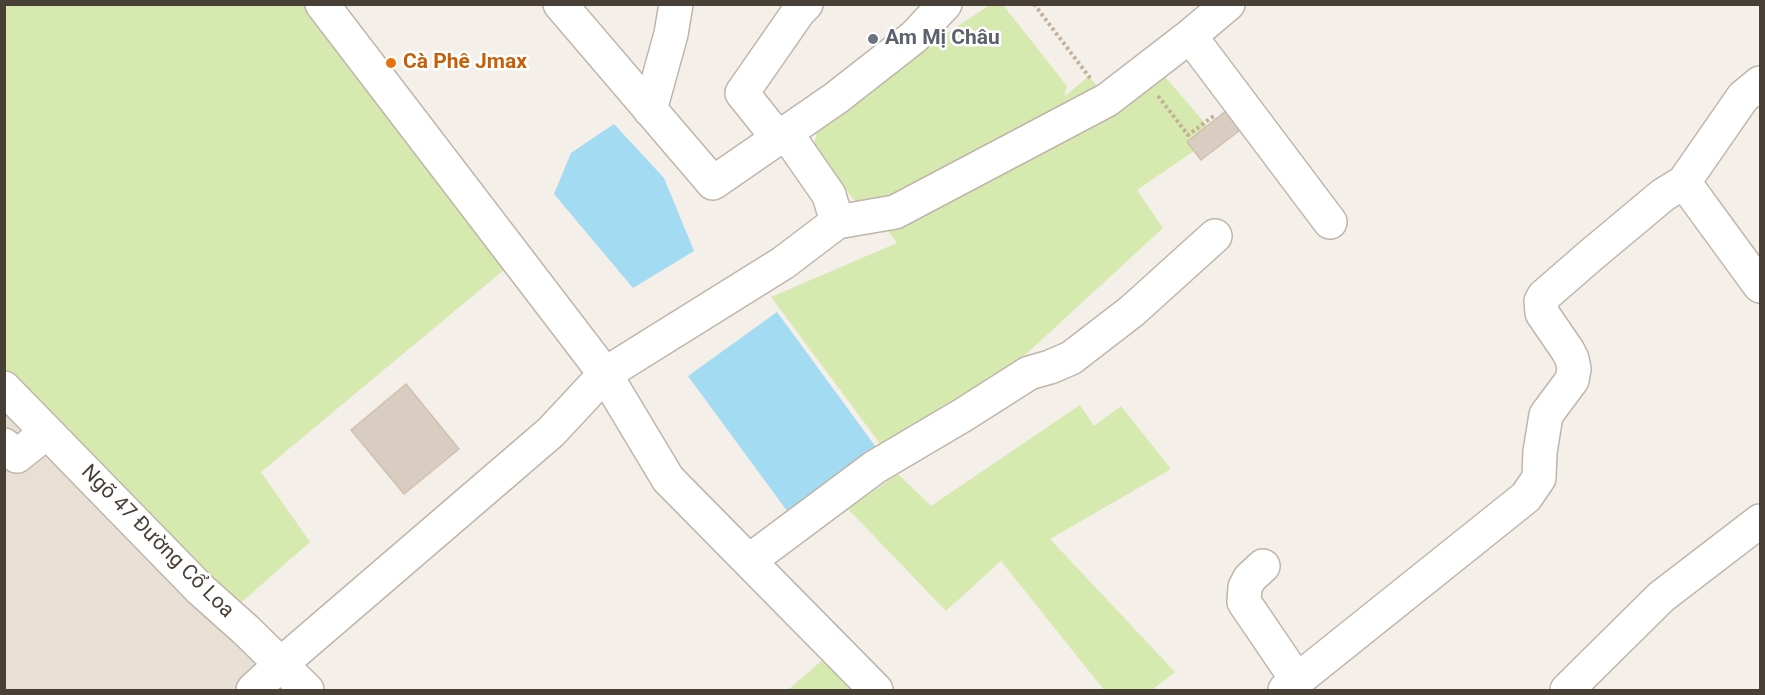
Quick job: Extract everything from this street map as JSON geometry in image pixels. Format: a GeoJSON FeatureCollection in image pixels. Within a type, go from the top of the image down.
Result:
{"type":"FeatureCollection","features":[{"type":"Feature","properties":{"kind":"street"},"geometry":{"type":"LineString","coordinates":[[322,4],[605,374],[668,479],[876,690]]}},
{"type":"Feature","properties":{"kind":"street"},"geometry":{"type":"LineString","coordinates":[[560,4],[713,183],[836,98],[915,37],[945,4]]}},
{"type":"Feature","properties":{"kind":"street"},"geometry":{"type":"LineString","coordinates":[[650,110],[671,34],[676,4]]}},
{"type":"Feature","properties":{"kind":"street"},"geometry":{"type":"LineString","coordinates":[[806,4],[742,93],[782,135],[829,195],[837,222]]}},
{"type":"Feature","properties":{"kind":"street"},"geometry":{"type":"LineString","coordinates":[[253,690],[551,432],[605,374],[783,263],[837,222],[895,212],[1107,100],[1228,4]]}},
{"type":"Feature","properties":{"kind":"street"},"geometry":{"type":"LineString","coordinates":[[1190,36],[1330,222]]}},
{"type":"Feature","properties":{"kind":"street"},"geometry":{"type":"LineString","coordinates":[[1263,566],[1250,578],[1245,587],[1244,602],[1291,685],[1526,497],[1539,478],[1540,452],[1546,415],[1572,380],[1574,369],[1568,351],[1542,313],[1541,301],[1590,256],[1663,195],[1684,182],[1743,97],[1761,82]]}},
{"type":"Feature","properties":{"kind":"street"},"geometry":{"type":"LineString","coordinates":[[1684,182],[1761,286]]}},
{"type":"Feature","properties":{"kind":"street"},"geometry":{"type":"LineString","coordinates":[[749,561],[875,467],[1029,373],[1071,358],[1132,311],[1215,236]]}},
{"type":"Feature","properties":{"kind":"street","name":"Ngõ 47 Đường Cổ Loa"},"geometry":{"type":"LineString","coordinates":[[4,388],[200,589],[307,690]]}},
{"type":"Feature","properties":{"kind":"street"},"geometry":{"type":"LineString","coordinates":[[9,456],[47,432]]}},
{"type":"Feature","properties":{"kind":"street"},"geometry":{"type":"LineString","coordinates":[[1567,690],[1661,597],[1761,521]]}},
{"type":"Feature","properties":{"kind":"path"},"geometry":{"type":"LineString","coordinates":[[1034,4],[1107,100]]}},
{"type":"Feature","properties":{"kind":"path"},"geometry":{"type":"LineString","coordinates":[[1141,75],[1188,135],[1221,110]]}},
{"type":"Feature","properties":{"kind":"shaded area"},"geometry":{"type":"Polygon","coordinates":[[[5,397],[285,690],[5,690],[5,397]]]}},
{"type":"Feature","properties":{"kind":"green space"},"geometry":{"type":"Polygon","coordinates":[[[5,5],[322,5],[517,259],[261,472],[310,542],[228,614],[5,386],[5,5]]]}},
{"type":"Feature","properties":{"kind":"green space"},"geometry":{"type":"Polygon","coordinates":[[[990,5],[1003,5],[1067,86],[1064,97],[1089,76],[1107,100],[1154,64],[1216,136],[1137,190],[1163,228],[1011,368],[887,453],[771,297],[897,243],[873,211],[853,199],[814,148],[817,130],[947,33],[990,5]]]}},
{"type":"Feature","properties":{"kind":"green space"},"geometry":{"type":"Polygon","coordinates":[[[1080,405],[1094,426],[1121,406],[1171,469],[1050,539],[1175,672],[1152,690],[1104,690],[1001,561],[946,611],[848,509],[898,474],[931,506],[1080,405]]]}},
{"type":"Feature","properties":{"kind":"green space"},"geometry":{"type":"Polygon","coordinates":[[[835,649],[875,690],[788,690],[835,649]]]}},
{"type":"Feature","properties":{"kind":"water"},"geometry":{"type":"Polygon","coordinates":[[[614,124],[664,178],[694,251],[633,288],[554,194],[571,153],[614,124]]]}},
{"type":"Feature","properties":{"kind":"water"},"geometry":{"type":"Polygon","coordinates":[[[777,312],[878,450],[790,515],[688,376],[777,312]]]}},
{"type":"Feature","properties":{"kind":"building"},"geometry":{"type":"Polygon","coordinates":[[[1237,102],[1252,121],[1201,160],[1187,142],[1237,102]]]}},
{"type":"Feature","properties":{"kind":"building"},"geometry":{"type":"Polygon","coordinates":[[[406,384],[459,449],[404,494],[351,430],[406,384]]]}},
{"type":"Feature","properties":{"kind":"place","name":"Am Mị Châu"},"geometry":{"type":"Point","coordinates":[873,39]}},
{"type":"Feature","properties":{"kind":"place","name":"Cà Phê Jmax"},"geometry":{"type":"Point","coordinates":[391,63]}}]}
